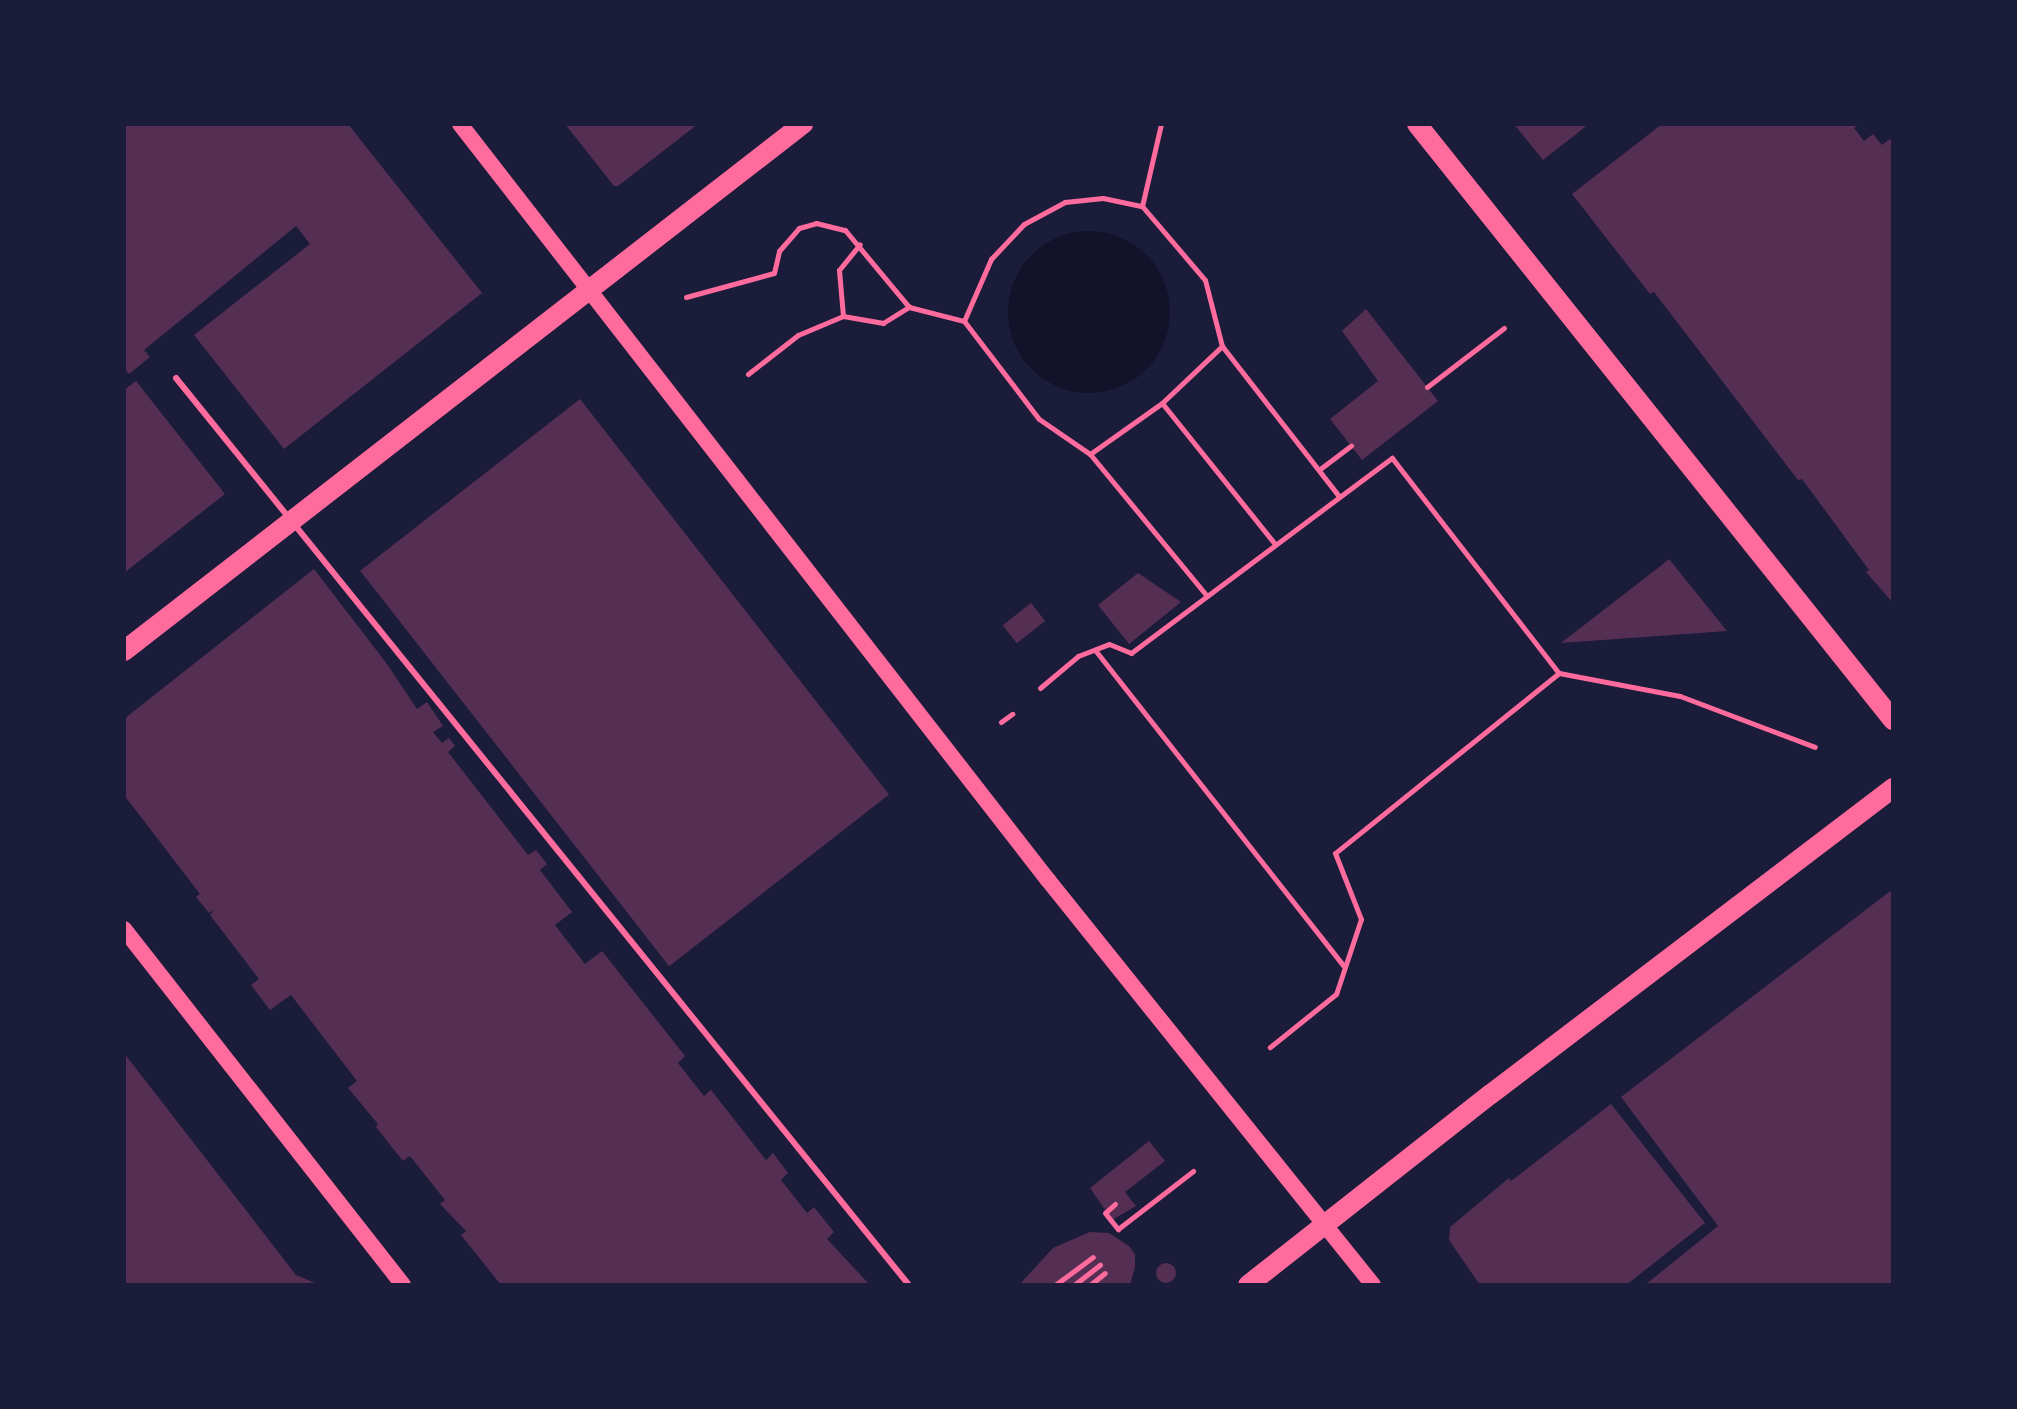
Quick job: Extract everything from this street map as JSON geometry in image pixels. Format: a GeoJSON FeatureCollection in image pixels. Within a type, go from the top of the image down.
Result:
{"type":"FeatureCollection","features":[{"type":"Feature","properties":{"kind":"main road"},"geometry":{"type":"LineString","coordinates":[[460,124],[1048,880],[1373,1285]]}},
{"type":"Feature","properties":{"kind":"main road"},"geometry":{"type":"LineString","coordinates":[[124,651],[803,124]]}},
{"type":"Feature","properties":{"kind":"main road"},"geometry":{"type":"LineString","coordinates":[[1417,124],[1893,720]]}},
{"type":"Feature","properties":{"kind":"main road"},"geometry":{"type":"LineString","coordinates":[[1248,1285],[1516,1074],[1893,788]]}},
{"type":"Feature","properties":{"kind":"main road"},"geometry":{"type":"LineString","coordinates":[[124,929],[403,1285]]}},
{"type":"Feature","properties":{"kind":"lane"},"geometry":{"type":"LineString","coordinates":[[176,378],[909,1285]]}},
{"type":"Feature","properties":{"kind":"path"},"geometry":{"type":"LineString","coordinates":[[1142,206],[1161,124]]}},
{"type":"Feature","properties":{"kind":"path"},"geometry":{"type":"LineString","coordinates":[[964,321],[991,259],[1024,224],[1065,202],[1103,198],[1142,206],[1205,280],[1222,346],[1338,495]]}},
{"type":"Feature","properties":{"kind":"path"},"geometry":{"type":"LineString","coordinates":[[686,297],[774,273],[779,251],[789,236],[808,226],[831,224],[845,230],[860,244],[909,307],[964,321],[1039,419],[1090,454],[1207,596]]}},
{"type":"Feature","properties":{"kind":"path"},"geometry":{"type":"LineString","coordinates":[[843,316],[839,270],[860,244]]}},
{"type":"Feature","properties":{"kind":"path"},"geometry":{"type":"LineString","coordinates":[[748,374],[798,335],[843,316],[883,323],[909,307]]}},
{"type":"Feature","properties":{"kind":"path"},"geometry":{"type":"LineString","coordinates":[[1427,387],[1504,328]]}},
{"type":"Feature","properties":{"kind":"path"},"geometry":{"type":"LineString","coordinates":[[1090,454],[1162,403],[1222,346]]}},
{"type":"Feature","properties":{"kind":"path"},"geometry":{"type":"LineString","coordinates":[[1162,403],[1275,544]]}},
{"type":"Feature","properties":{"kind":"path"},"geometry":{"type":"LineString","coordinates":[[1320,469],[1351,446]]}},
{"type":"Feature","properties":{"kind":"path"},"geometry":{"type":"LineString","coordinates":[[1040,688],[1078,656],[1109,644],[1131,653],[1338,495],[1392,458],[1559,673],[1680,696],[1815,747]]}},
{"type":"Feature","properties":{"kind":"path"},"geometry":{"type":"LineString","coordinates":[[1095,650],[1345,967]]}},
{"type":"Feature","properties":{"kind":"path"},"geometry":{"type":"LineString","coordinates":[[1270,1047],[1336,994],[1361,919],[1335,853],[1559,673]]}},
{"type":"Feature","properties":{"kind":"path"},"geometry":{"type":"LineString","coordinates":[[1001,722],[1012,714]]}},
{"type":"Feature","properties":{"kind":"path"},"geometry":{"type":"LineString","coordinates":[[1115,1204],[1105,1213],[1118,1229],[1193,1171]]}},
{"type":"Feature","properties":{"kind":"path"},"geometry":{"type":"LineString","coordinates":[[1055,1285],[1093,1257]]}},
{"type":"Feature","properties":{"kind":"path"},"geometry":{"type":"LineString","coordinates":[[1074,1285],[1100,1265]]}},
{"type":"Feature","properties":{"kind":"path"},"geometry":{"type":"LineString","coordinates":[[1090,1285],[1105,1273]]}},
{"type":"Feature","properties":{"kind":"shaded area"},"geometry":{"type":"Polygon","coordinates":[[[1089,231],[1120,238],[1146,255],[1163,281],[1170,312],[1163,343],[1146,369],[1120,386],[1089,393],[1058,386],[1032,369],[1015,343],[1008,312],[1015,281],[1032,255],[1058,238],[1089,231]]]}},
{"type":"Feature","properties":{"kind":"building"},"geometry":{"type":"Polygon","coordinates":[[[124,124],[348,124],[482,293],[284,449],[194,335],[310,244],[296,226],[144,350],[150,357],[129,374],[124,368],[124,124]]]}},
{"type":"Feature","properties":{"kind":"building"},"geometry":{"type":"Polygon","coordinates":[[[565,124],[698,124],[614,186],[565,124]]]}},
{"type":"Feature","properties":{"kind":"building"},"geometry":{"type":"Polygon","coordinates":[[[1514,124],[1589,124],[1543,160],[1514,124]]]}},
{"type":"Feature","properties":{"kind":"building"},"geometry":{"type":"Polygon","coordinates":[[[1662,124],[1860,124],[1854,128],[1864,141],[1873,134],[1882,145],[1893,137],[1893,603],[1866,572],[1869,570],[1802,479],[1798,480],[1654,292],[1650,294],[1572,194],[1662,124]]]}},
{"type":"Feature","properties":{"kind":"building"},"geometry":{"type":"Polygon","coordinates":[[[1366,309],[1438,401],[1362,460],[1330,419],[1378,381],[1342,331],[1366,309]]]}},
{"type":"Feature","properties":{"kind":"building"},"geometry":{"type":"Polygon","coordinates":[[[136,381],[225,494],[124,573],[124,390],[136,381]]]}},
{"type":"Feature","properties":{"kind":"building"},"geometry":{"type":"Polygon","coordinates":[[[580,399],[889,795],[669,966],[360,571],[580,399]]]}},
{"type":"Feature","properties":{"kind":"building"},"geometry":{"type":"Polygon","coordinates":[[[1669,559],[1727,631],[1561,643],[1663,564],[1669,559]]]}},
{"type":"Feature","properties":{"kind":"building"},"geometry":{"type":"Polygon","coordinates":[[[314,569],[387,664],[417,709],[427,702],[443,726],[433,732],[442,743],[449,738],[455,746],[448,752],[528,855],[536,850],[547,864],[540,870],[572,912],[555,925],[585,964],[602,951],[685,1056],[678,1063],[704,1096],[711,1090],[766,1160],[773,1153],[788,1173],[781,1180],[807,1213],[814,1207],[834,1232],[827,1239],[870,1285],[501,1285],[461,1235],[466,1231],[440,1204],[445,1200],[410,1156],[403,1161],[376,1127],[378,1124],[348,1088],[357,1081],[291,995],[270,1010],[251,985],[259,979],[210,915],[215,909],[209,913],[196,897],[200,894],[124,795],[124,719],[314,569]]]}},
{"type":"Feature","properties":{"kind":"building"},"geometry":{"type":"Polygon","coordinates":[[[1138,573],[1181,602],[1129,644],[1098,605],[1138,573]]]}},
{"type":"Feature","properties":{"kind":"building"},"geometry":{"type":"Polygon","coordinates":[[[1031,603],[1045,621],[1017,643],[1003,625],[1031,603]]]}},
{"type":"Feature","properties":{"kind":"building"},"geometry":{"type":"Polygon","coordinates":[[[1893,889],[1893,1285],[1645,1285],[1718,1226],[1621,1097],[1893,889]]]}},
{"type":"Feature","properties":{"kind":"building"},"geometry":{"type":"Polygon","coordinates":[[[124,1053],[296,1275],[320,1285],[124,1285],[124,1053]]]}},
{"type":"Feature","properties":{"kind":"building"},"geometry":{"type":"Polygon","coordinates":[[[1611,1104],[1705,1223],[1626,1285],[1480,1285],[1449,1240],[1450,1227],[1509,1178],[1511,1181],[1611,1104]]]}},
{"type":"Feature","properties":{"kind":"building"},"geometry":{"type":"Polygon","coordinates":[[[1149,1141],[1165,1161],[1125,1192],[1136,1206],[1112,1220],[1090,1188],[1149,1141]]]}},
{"type":"Feature","properties":{"kind":"building"},"geometry":{"type":"Polygon","coordinates":[[[1090,1232],[1109,1233],[1129,1246],[1135,1254],[1130,1285],[1019,1285],[1053,1248],[1090,1232]]]}},
{"type":"Feature","properties":{"kind":"building"},"geometry":{"type":"Polygon","coordinates":[[[1166,1263],[1173,1266],[1176,1273],[1173,1280],[1166,1283],[1159,1280],[1156,1273],[1159,1266],[1166,1263]]]}}]}
